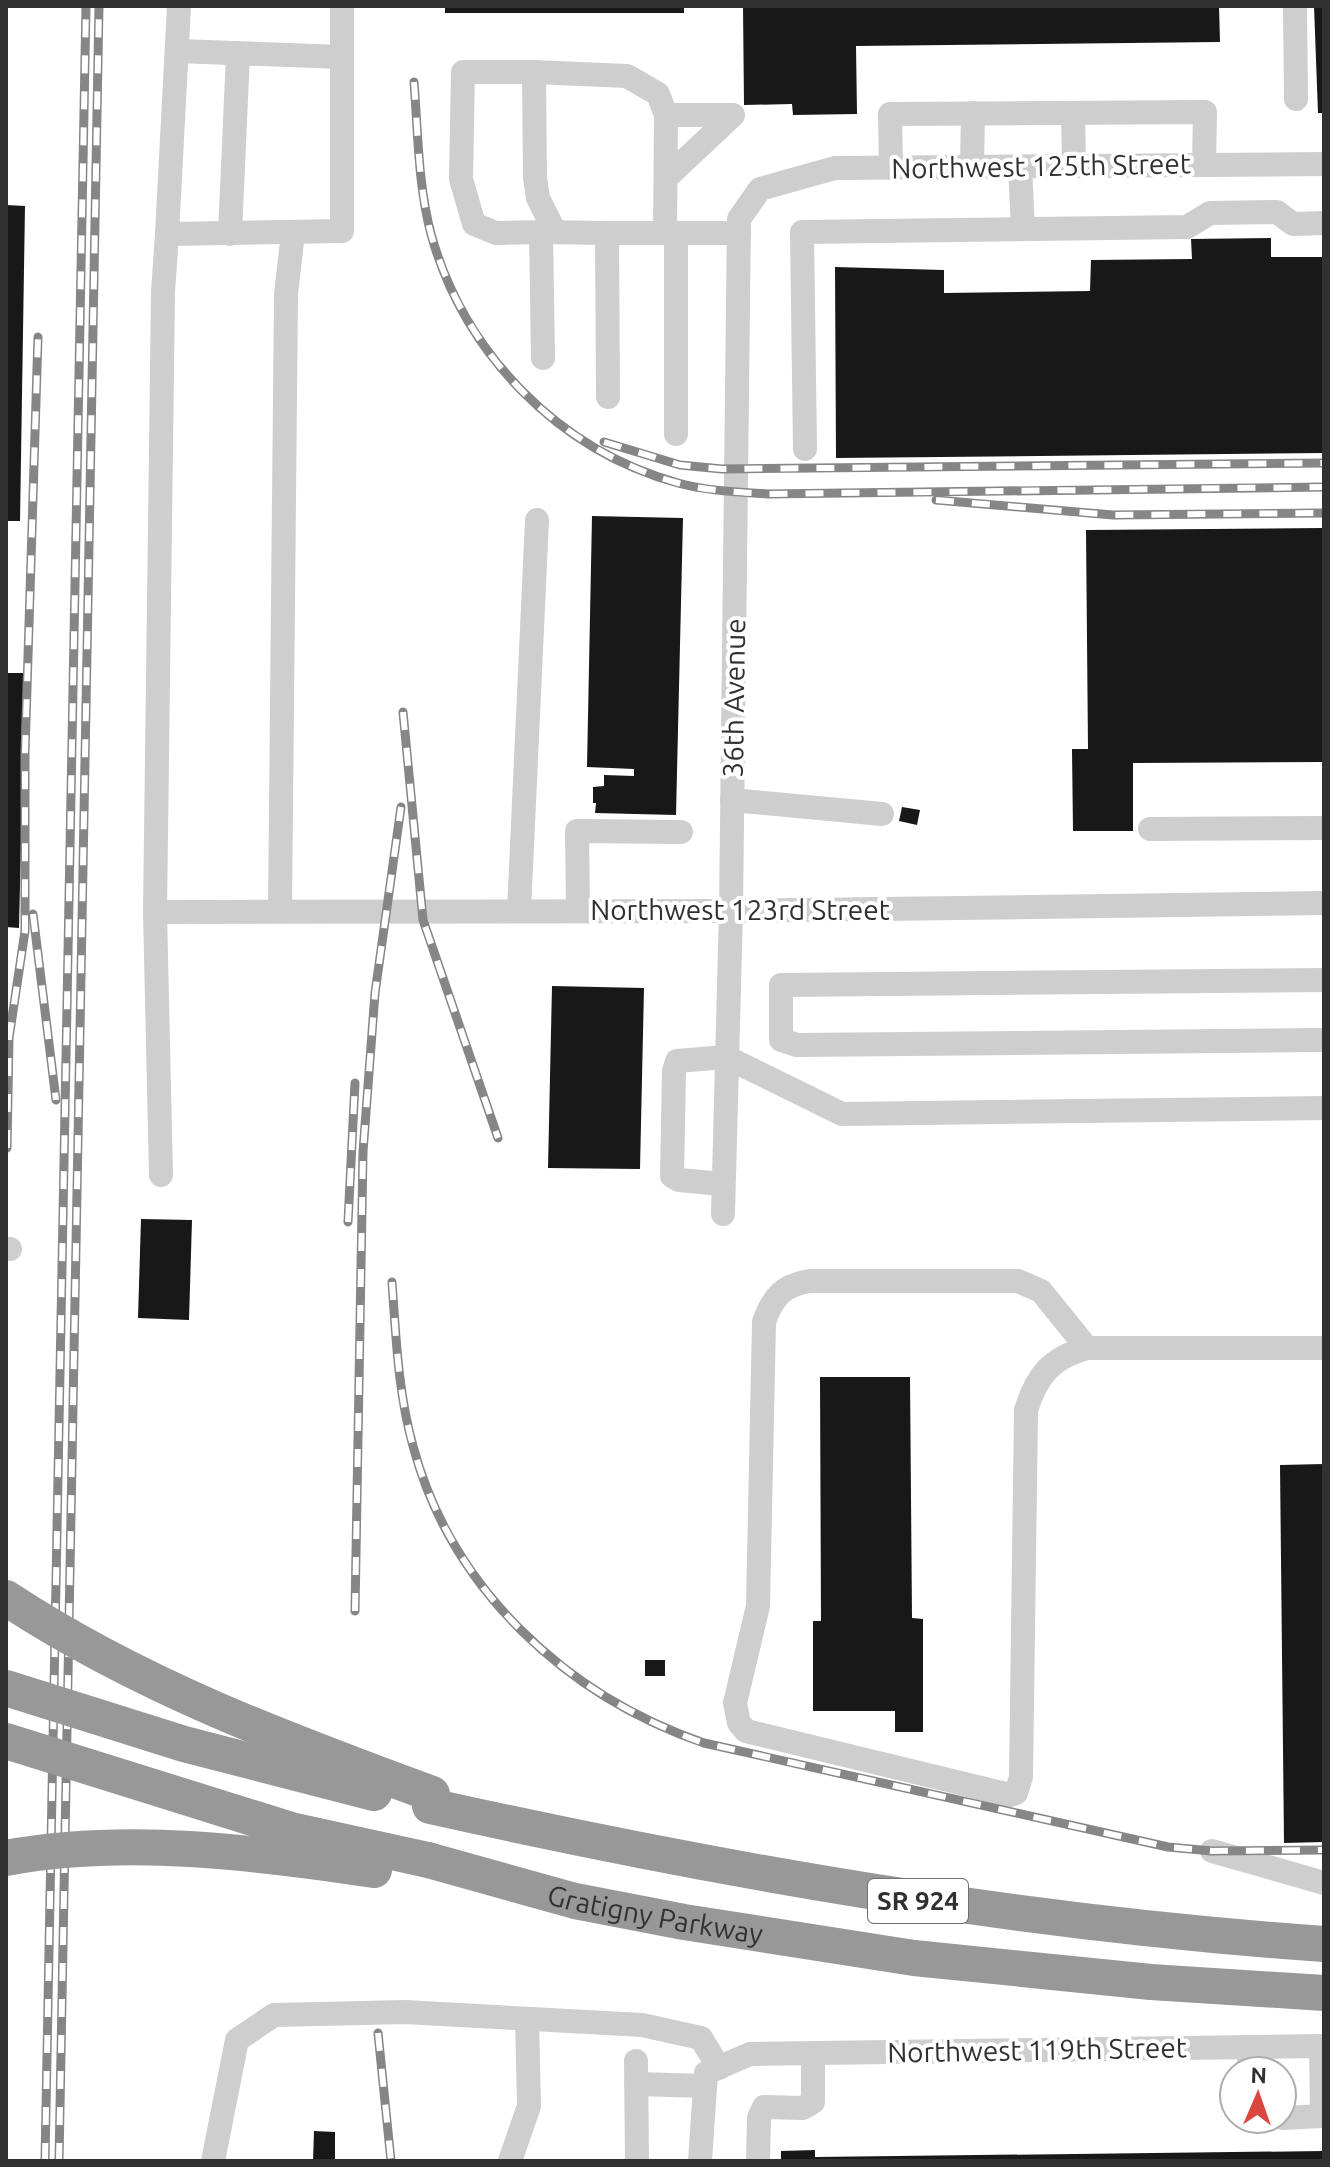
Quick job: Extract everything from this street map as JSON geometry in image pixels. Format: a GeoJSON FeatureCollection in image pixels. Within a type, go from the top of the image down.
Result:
{"type":"FeatureCollection","features":[{"type":"Feature","properties":{"kind":"highway"},"geometry":{"type":"LineString","coordinates":[[6,1598],[115,1663],[219,1713],[431,1800]]}},
{"type":"Feature","properties":{"kind":"highway"},"geometry":{"type":"LineString","coordinates":[[6,1688],[184,1744],[431,1800]]}},
{"type":"Feature","properties":{"kind":"highway","name":"Gratigny Parkway"},"geometry":{"type":"LineString","coordinates":[[6,1741],[291,1830],[428,1869],[684,1922],[914,1958],[1151,1982],[1324,1993]]}},
{"type":"Feature","properties":{"kind":"highway","name":"Gratigny Parkway"},"geometry":{"type":"LineString","coordinates":[[431,1800],[516,1826],[715,1866],[951,1906],[1196,1935],[1324,1944]]}},
{"type":"Feature","properties":{"kind":"highway"},"geometry":{"type":"LineString","coordinates":[[6,1858],[42,1851],[147,1848],[428,1869]]}},
{"type":"Feature","properties":{"kind":"street"},"geometry":{"type":"LineString","coordinates":[[161,1175],[155,912],[163,292],[179,6]]}},
{"type":"Feature","properties":{"kind":"street"},"geometry":{"type":"LineString","coordinates":[[167,234],[342,231],[342,6]]}},
{"type":"Feature","properties":{"kind":"street"},"geometry":{"type":"LineString","coordinates":[[1295,6],[1296,99]]}},
{"type":"Feature","properties":{"kind":"street"},"geometry":{"type":"LineString","coordinates":[[177,51],[342,57]]}},
{"type":"Feature","properties":{"kind":"street"},"geometry":{"type":"LineString","coordinates":[[230,234],[238,54]]}},
{"type":"Feature","properties":{"kind":"street"},"geometry":{"type":"LineString","coordinates":[[676,434],[671,233],[666,178],[666,115],[658,94],[627,76],[463,72],[461,179],[474,224],[496,233],[548,232],[607,233],[671,233],[739,233]]}},
{"type":"Feature","properties":{"kind":"street"},"geometry":{"type":"LineString","coordinates":[[534,72],[535,178],[548,232],[543,358]]}},
{"type":"Feature","properties":{"kind":"street"},"geometry":{"type":"LineString","coordinates":[[891,168],[890,114],[973,113],[1205,112],[1204,165]]}},
{"type":"Feature","properties":{"kind":"street"},"geometry":{"type":"LineString","coordinates":[[972,167],[973,113]]}},
{"type":"Feature","properties":{"kind":"street"},"geometry":{"type":"LineString","coordinates":[[1073,113],[1074,166]]}},
{"type":"Feature","properties":{"kind":"street"},"geometry":{"type":"LineString","coordinates":[[666,115],[733,115],[666,178]]}},
{"type":"Feature","properties":{"kind":"street","name":"Northwest 125th Street"},"geometry":{"type":"LineString","coordinates":[[760,189],[835,168],[1324,164]]}},
{"type":"Feature","properties":{"kind":"street"},"geometry":{"type":"LineString","coordinates":[[1020,167],[1023,229]]}},
{"type":"Feature","properties":{"kind":"street","name":"36th Avenue"},"geometry":{"type":"LineString","coordinates":[[723,1214],[731,911],[739,219],[760,189]]}},
{"type":"Feature","properties":{"kind":"street"},"geometry":{"type":"LineString","coordinates":[[805,449],[802,232],[1187,227],[1210,213],[1277,212],[1293,224],[1324,223]]}},
{"type":"Feature","properties":{"kind":"street"},"geometry":{"type":"LineString","coordinates":[[280,911],[286,294],[293,233]]}},
{"type":"Feature","properties":{"kind":"street"},"geometry":{"type":"LineString","coordinates":[[607,233],[608,397]]}},
{"type":"Feature","properties":{"kind":"street"},"geometry":{"type":"LineString","coordinates":[[519,911],[537,520]]}},
{"type":"Feature","properties":{"kind":"street"},"geometry":{"type":"LineString","coordinates":[[732,800],[882,814]]}},
{"type":"Feature","properties":{"kind":"street"},"geometry":{"type":"LineString","coordinates":[[1150,829],[1324,828]]}},
{"type":"Feature","properties":{"kind":"street"},"geometry":{"type":"LineString","coordinates":[[578,911],[577,831],[681,832]]}},
{"type":"Feature","properties":{"kind":"street","name":"Northwest 123rd Street"},"geometry":{"type":"LineString","coordinates":[[155,912],[731,911],[1324,903]]}},
{"type":"Feature","properties":{"kind":"street"},"geometry":{"type":"LineString","coordinates":[[1324,980],[781,985],[779,1019],[781,1040],[797,1045],[1324,1040]]}},
{"type":"Feature","properties":{"kind":"street"},"geometry":{"type":"LineString","coordinates":[[723,1184],[679,1180],[672,1176],[677,1061],[726,1057],[842,1114],[1324,1108]]}},
{"type":"Feature","properties":{"kind":"street"},"geometry":{"type":"LineString","coordinates":[[1087,1348],[1041,1291],[1018,1281],[810,1281],[785,1288],[775,1297],[764,1322],[758,1606],[735,1703],[739,1723],[746,1731],[1010,1795],[1016,1793],[1021,1777],[1026,1410],[1039,1379],[1063,1354],[1087,1348],[1324,1348]]}},
{"type":"Feature","properties":{"kind":"street"},"geometry":{"type":"LineString","coordinates":[[1212,1851],[1324,1883]]}},
{"type":"Feature","properties":{"kind":"street"},"geometry":{"type":"LineString","coordinates":[[213,2161],[237,2040],[274,2015],[405,2012],[642,2025],[701,2038],[712,2077],[700,2161]]}},
{"type":"Feature","properties":{"kind":"street"},"geometry":{"type":"LineString","coordinates":[[510,2161],[529,2106],[527,2019]]}},
{"type":"Feature","properties":{"kind":"street"},"geometry":{"type":"LineString","coordinates":[[1298,2117],[1322,2116],[1323,2046]]}},
{"type":"Feature","properties":{"kind":"street","name":"Northwest 119th Street"},"geometry":{"type":"LineString","coordinates":[[1272,2055],[1323,2046]]}},
{"type":"Feature","properties":{"kind":"street"},"geometry":{"type":"LineString","coordinates":[[758,2161],[759,2118],[764,2107],[803,2108],[813,2102],[813,2053]]}},
{"type":"Feature","properties":{"kind":"street","name":"Northwest 119th Street"},"geometry":{"type":"LineString","coordinates":[[712,2077],[750,2054],[1218,2059]]}},
{"type":"Feature","properties":{"kind":"street"},"geometry":{"type":"LineString","coordinates":[[637,2161],[636,2072],[712,2077]]}},
{"type":"Feature","properties":{"kind":"building"},"geometry":{"type":"Polygon","coordinates":[[[445,6],[684,6],[684,13],[445,13],[445,6]]]}},
{"type":"Feature","properties":{"kind":"building"},"geometry":{"type":"Polygon","coordinates":[[[743,6],[1219,6],[1220,42],[856,46],[857,114],[793,115],[792,104],[744,105],[743,6]]]}},
{"type":"Feature","properties":{"kind":"building"},"geometry":{"type":"Polygon","coordinates":[[[1314,6],[1324,6],[1324,113],[1318,113],[1314,6]]]}},
{"type":"Feature","properties":{"kind":"building"},"geometry":{"type":"Polygon","coordinates":[[[6,205],[25,206],[20,521],[6,521],[6,205]]]}},
{"type":"Feature","properties":{"kind":"building"},"geometry":{"type":"Polygon","coordinates":[[[1271,238],[1271,257],[1324,257],[1324,453],[836,458],[835,267],[944,270],[944,293],[1090,291],[1091,260],[1192,259],[1191,239],[1271,238]]]}},
{"type":"Feature","properties":{"kind":"building"},"geometry":{"type":"Polygon","coordinates":[[[592,516],[683,518],[676,815],[595,813],[593,787],[604,786],[604,775],[634,776],[634,769],[587,767],[592,516]]]}},
{"type":"Feature","properties":{"kind":"building"},"geometry":{"type":"Polygon","coordinates":[[[1324,528],[1324,762],[1133,763],[1133,831],[1073,831],[1072,749],[1088,749],[1086,530],[1324,528]]]}},
{"type":"Feature","properties":{"kind":"building"},"geometry":{"type":"Polygon","coordinates":[[[6,673],[25,673],[19,928],[6,927],[6,673]]]}},
{"type":"Feature","properties":{"kind":"building"},"geometry":{"type":"Polygon","coordinates":[[[902,807],[920,810],[917,825],[899,821],[902,807]]]}},
{"type":"Feature","properties":{"kind":"building"},"geometry":{"type":"Polygon","coordinates":[[[552,986],[644,988],[640,1169],[548,1168],[552,986]]]}},
{"type":"Feature","properties":{"kind":"building"},"geometry":{"type":"Polygon","coordinates":[[[141,1219],[192,1220],[189,1320],[138,1318],[141,1219]]]}},
{"type":"Feature","properties":{"kind":"building"},"geometry":{"type":"Polygon","coordinates":[[[820,1377],[910,1377],[912,1618],[923,1619],[923,1732],[895,1732],[895,1711],[813,1711],[813,1621],[821,1621],[820,1377]]]}},
{"type":"Feature","properties":{"kind":"building"},"geometry":{"type":"Polygon","coordinates":[[[1324,1464],[1324,1842],[1284,1843],[1280,1465],[1324,1464]]]}},
{"type":"Feature","properties":{"kind":"building"},"geometry":{"type":"Polygon","coordinates":[[[645,1660],[665,1660],[665,1676],[645,1676],[645,1660]]]}},
{"type":"Feature","properties":{"kind":"building"},"geometry":{"type":"Polygon","coordinates":[[[314,2131],[335,2132],[335,2161],[313,2161],[314,2131]]]}},
{"type":"Feature","properties":{"kind":"building"},"geometry":{"type":"Polygon","coordinates":[[[815,2150],[815,2157],[1324,2151],[1324,2161],[781,2161],[781,2151],[815,2150]]]}},
{"type":"Feature","properties":{"kind":"railway"},"geometry":{"type":"LineString","coordinates":[[45,2161],[86,6]]}},
{"type":"Feature","properties":{"kind":"railway"},"geometry":{"type":"LineString","coordinates":[[59,2161],[99,6]]}},
{"type":"Feature","properties":{"kind":"railway"},"geometry":{"type":"LineString","coordinates":[[414,82],[423,197],[431,234],[446,278],[467,318],[492,356],[522,391],[556,421],[593,447],[634,468],[689,486],[768,494],[1324,487]]}},
{"type":"Feature","properties":{"kind":"railway"},"geometry":{"type":"LineString","coordinates":[[7,1148],[9,1038],[25,931],[25,752],[38,337]]}},
{"type":"Feature","properties":{"kind":"railway"},"geometry":{"type":"LineString","coordinates":[[604,442],[680,465],[722,469],[1324,463]]}},
{"type":"Feature","properties":{"kind":"railway"},"geometry":{"type":"LineString","coordinates":[[936,500],[1113,515],[1324,513]]}},
{"type":"Feature","properties":{"kind":"railway"},"geometry":{"type":"LineString","coordinates":[[403,712],[423,920],[498,1138]]}},
{"type":"Feature","properties":{"kind":"railway"},"geometry":{"type":"LineString","coordinates":[[355,1611],[363,1152],[375,993],[401,807]]}},
{"type":"Feature","properties":{"kind":"railway"},"geometry":{"type":"LineString","coordinates":[[33,914],[56,1100]]}},
{"type":"Feature","properties":{"kind":"railway"},"geometry":{"type":"LineString","coordinates":[[348,1222],[355,1083]]}},
{"type":"Feature","properties":{"kind":"railway"},"geometry":{"type":"LineString","coordinates":[[392,1282],[398,1364],[408,1426],[431,1498],[455,1546],[486,1590],[521,1630],[562,1666],[606,1697],[654,1723],[704,1743],[1168,1847],[1212,1851],[1324,1850]]}},
{"type":"Feature","properties":{"kind":"railway"},"geometry":{"type":"LineString","coordinates":[[378,2033],[391,2161]]}}]}
